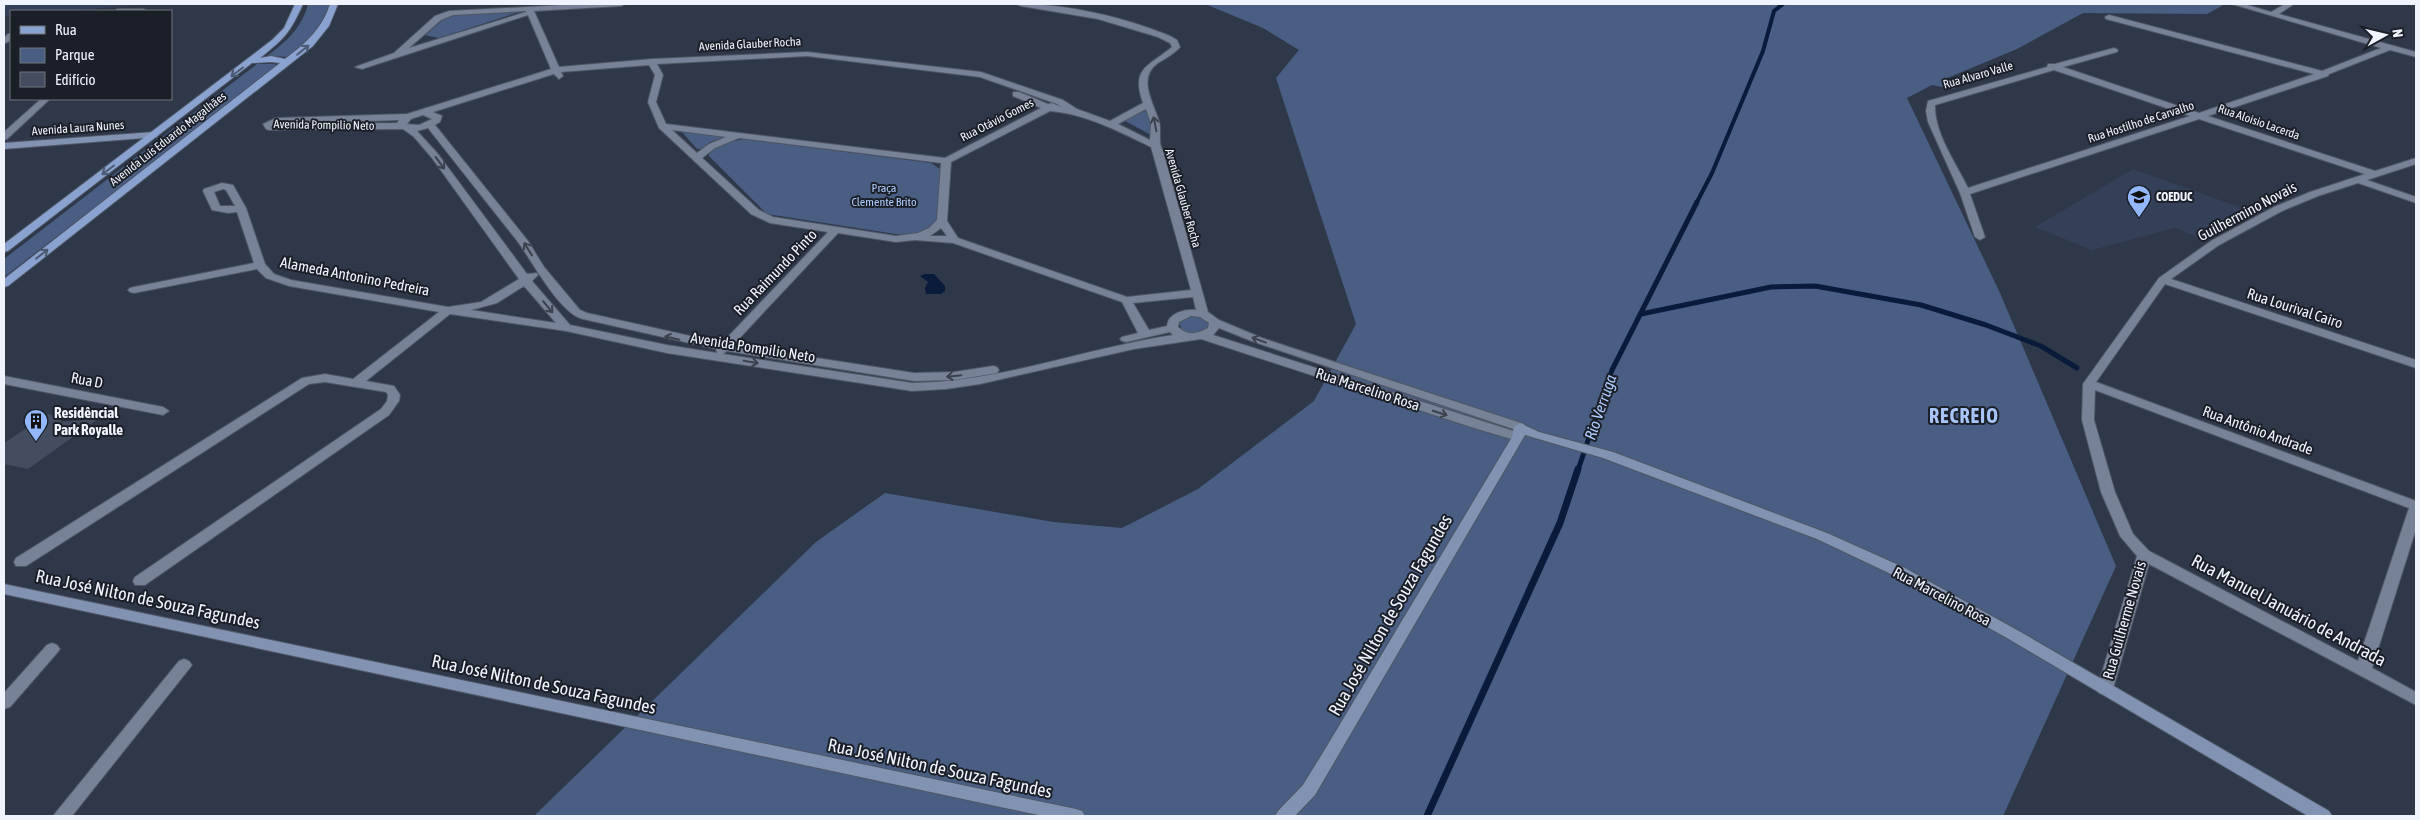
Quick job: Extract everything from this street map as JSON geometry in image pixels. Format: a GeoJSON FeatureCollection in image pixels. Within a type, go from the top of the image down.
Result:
{"type":"FeatureCollection","features":[{"type":"Feature","properties":{"kind":"main road","name":"Avenida Luís Eduardo Magalhães"},"geometry":{"type":"LineString","coordinates":[[4,249],[252,61],[288,29],[299,4]]}},
{"type":"Feature","properties":{"kind":"main road","name":"Avenida Luís Eduardo Magalhães"},"geometry":{"type":"LineString","coordinates":[[4,284],[287,62],[322,31],[331,16],[334,4]]}},
{"type":"Feature","properties":{"kind":"main road"},"geometry":{"type":"LineString","coordinates":[[252,61],[272,59],[287,62]]}},
{"type":"Feature","properties":{"kind":"street"},"geometry":{"type":"LineString","coordinates":[[396,55],[444,15],[461,12],[530,11],[622,4]]}},
{"type":"Feature","properties":{"kind":"street"},"geometry":{"type":"LineString","coordinates":[[1020,4],[1068,9],[1094,15],[1174,42],[1176,46],[1172,51],[1151,64],[1145,73],[1142,85],[1156,124],[1154,145]]}},
{"type":"Feature","properties":{"kind":"street"},"geometry":{"type":"LineString","coordinates":[[2236,4],[2390,46],[2416,55]]}},
{"type":"Feature","properties":{"kind":"street"},"geometry":{"type":"LineString","coordinates":[[2273,14],[2290,4]]}},
{"type":"Feature","properties":{"kind":"street"},"geometry":{"type":"LineString","coordinates":[[358,67],[530,11]]}},
{"type":"Feature","properties":{"kind":"street"},"geometry":{"type":"LineString","coordinates":[[530,11],[558,73]]}},
{"type":"Feature","properties":{"kind":"street"},"geometry":{"type":"LineString","coordinates":[[2109,17],[2325,74]]}},
{"type":"Feature","properties":{"kind":"street","name":"Rua Hostilho de Carvalho"},"geometry":{"type":"LineString","coordinates":[[1964,192],[2325,74],[2390,46]]}},
{"type":"Feature","properties":{"kind":"street","name":"Rua Alvaro Valle"},"geometry":{"type":"LineString","coordinates":[[1980,236],[1964,192],[1943,149],[1931,114],[1931,103],[2051,66],[2114,50]]}},
{"type":"Feature","properties":{"kind":"street","name":"Avenida Glauber Rocha"},"geometry":{"type":"LineString","coordinates":[[406,124],[426,113],[558,73],[652,64],[824,55],[981,75],[1060,102],[1074,111]]}},
{"type":"Feature","properties":{"kind":"street","name":"Avenida Glauber Rocha"},"geometry":{"type":"LineString","coordinates":[[652,64],[784,60],[818,61],[954,77],[998,87],[1049,108],[1074,111],[1111,124],[1154,145],[1158,151],[1202,314]]}},
{"type":"Feature","properties":{"kind":"street"},"geometry":{"type":"LineString","coordinates":[[652,64],[659,76],[652,102],[662,126],[754,212],[770,220],[896,239],[954,240],[1126,300],[1196,293]]}},
{"type":"Feature","properties":{"kind":"street","name":"Rua Aloisio Lacerda"},"geometry":{"type":"LineString","coordinates":[[2051,66],[2374,174]]}},
{"type":"Feature","properties":{"kind":"street","name":"Avenida Glauber Rocha"},"geometry":{"type":"LineString","coordinates":[[406,124],[433,121],[558,73]]}},
{"type":"Feature","properties":{"kind":"street"},"geometry":{"type":"LineString","coordinates":[[4,137],[45,100]]}},
{"type":"Feature","properties":{"kind":"street","name":"Rua Otávio Gomes"},"geometry":{"type":"LineString","coordinates":[[946,160],[1060,102]]}},
{"type":"Feature","properties":{"kind":"street"},"geometry":{"type":"LineString","coordinates":[[1111,124],[1148,104]]}},
{"type":"Feature","properties":{"kind":"street"},"geometry":{"type":"LineString","coordinates":[[426,113],[433,121]]}},
{"type":"Feature","properties":{"kind":"street","name":"Avenida Pompilio Neto"},"geometry":{"type":"LineString","coordinates":[[276,121],[406,124],[269,127],[268,124],[276,121]]}},
{"type":"Feature","properties":{"kind":"street","name":"Avenida Pompilio Neto"},"geometry":{"type":"LineString","coordinates":[[433,121],[524,242],[540,269],[576,312],[583,316],[698,343],[927,378],[998,370],[1172,328]]}},
{"type":"Feature","properties":{"kind":"street"},"geometry":{"type":"LineString","coordinates":[[406,124],[435,156],[526,281],[566,328]]}},
{"type":"Feature","properties":{"kind":"street"},"geometry":{"type":"LineString","coordinates":[[662,126],[946,160],[942,221],[937,228],[914,238]]}},
{"type":"Feature","properties":{"kind":"street","name":"Avenida Laura Nunes"},"geometry":{"type":"LineString","coordinates":[[4,146],[154,135]]}},
{"type":"Feature","properties":{"kind":"street"},"geometry":{"type":"LineString","coordinates":[[696,158],[722,140],[741,135]]}},
{"type":"Feature","properties":{"kind":"street","name":"Guilhermino Novais"},"geometry":{"type":"LineString","coordinates":[[2089,384],[2163,280],[2216,242],[2278,209],[2314,194],[2416,161]]}},
{"type":"Feature","properties":{"kind":"street"},"geometry":{"type":"LineString","coordinates":[[2358,180],[2416,200]]}},
{"type":"Feature","properties":{"kind":"street","name":"Alameda Antonino Pedreira"},"geometry":{"type":"LineString","coordinates":[[241,208],[260,265],[270,276],[289,283],[566,328]]}},
{"type":"Feature","properties":{"kind":"street"},"geometry":{"type":"LineString","coordinates":[[942,221],[954,240]]}},
{"type":"Feature","properties":{"kind":"street","name":"Rua Raimundo Pinto"},"geometry":{"type":"LineString","coordinates":[[716,356],[836,231]]}},
{"type":"Feature","properties":{"kind":"street","name":"Alameda Antonino Pedreira"},"geometry":{"type":"LineString","coordinates":[[134,290],[260,265]]}},
{"type":"Feature","properties":{"kind":"street","name":"Alameda Antonino Pedreira"},"geometry":{"type":"LineString","coordinates":[[356,383],[448,310],[483,305],[526,281],[540,269]]}},
{"type":"Feature","properties":{"kind":"street","name":"Rua Lourival Cairo"},"geometry":{"type":"LineString","coordinates":[[2163,280],[2416,364]]}},
{"type":"Feature","properties":{"kind":"street"},"geometry":{"type":"LineString","coordinates":[[1126,300],[1145,334]]}},
{"type":"Feature","properties":{"kind":"street"},"geometry":{"type":"LineString","coordinates":[[1187,337],[1175,332],[1172,328],[1173,321],[1180,316],[1190,313],[1202,314]]}},
{"type":"Feature","properties":{"kind":"street","name":"Rua Marcelino Rosa"},"geometry":{"type":"LineString","coordinates":[[1202,314],[1210,317],[1215,322],[1258,340],[1519,432]]}},
{"type":"Feature","properties":{"kind":"street"},"geometry":{"type":"LineString","coordinates":[[1203,336],[1213,330],[1215,322]]}},
{"type":"Feature","properties":{"kind":"street","name":"Avenida Pompilio Neto"},"geometry":{"type":"LineString","coordinates":[[566,328],[716,356],[912,387],[963,385],[1127,347],[1187,337]]}},
{"type":"Feature","properties":{"kind":"street","name":"Rua Marcelino Rosa"},"geometry":{"type":"LineString","coordinates":[[1187,337],[1203,336],[1260,352],[1478,426],[1558,440],[1608,455],[1822,536],[1890,568],[2012,634],[2321,816]]}},
{"type":"Feature","properties":{"kind":"street"},"geometry":{"type":"LineString","coordinates":[[21,562],[306,381],[325,378],[390,389],[394,395],[386,412],[140,581]]}},
{"type":"Feature","properties":{"kind":"street","name":"Rua D"},"geometry":{"type":"LineString","coordinates":[[4,380],[163,412]]}},
{"type":"Feature","properties":{"kind":"street","name":"Rua Antônio Andrade"},"geometry":{"type":"LineString","coordinates":[[2089,384],[2416,507]]}},
{"type":"Feature","properties":{"kind":"street","name":"Rua Guilherme Novais"},"geometry":{"type":"LineString","coordinates":[[2089,384],[2088,420],[2108,492],[2127,536],[2144,556],[2105,689]]}},
{"type":"Feature","properties":{"kind":"street","name":"Rua José Nilton de Souza Fagundes"},"geometry":{"type":"LineString","coordinates":[[1284,816],[1309,790],[1333,751],[1519,432]]}},
{"type":"Feature","properties":{"kind":"street"},"geometry":{"type":"LineString","coordinates":[[2363,670],[2416,507]]}},
{"type":"Feature","properties":{"kind":"street","name":"Rua Manuel Januário de Andrada"},"geometry":{"type":"LineString","coordinates":[[2144,556],[2416,699]]}},
{"type":"Feature","properties":{"kind":"street","name":"Rua José Nilton de Souza Fagundes"},"geometry":{"type":"LineString","coordinates":[[4,589],[1076,816]]}},
{"type":"Feature","properties":{"kind":"street"},"geometry":{"type":"LineString","coordinates":[[4,703],[52,649]]}},
{"type":"Feature","properties":{"kind":"street"},"geometry":{"type":"LineString","coordinates":[[62,816],[184,665]]}},
{"type":"Feature","properties":{"kind":"shaded area"},"geometry":{"type":"Polygon","coordinates":[[[4,4],[150,4],[79,10],[10,10],[10,16],[4,16],[4,4]]]}},
{"type":"Feature","properties":{"kind":"shaded area","name":"COEDUC"},"geometry":{"type":"Polygon","coordinates":[[[2133,169],[2242,208],[2197,237],[2175,228],[2092,250],[2035,227],[2133,169]]]}},
{"type":"Feature","properties":{"kind":"shaded area"},"geometry":{"type":"Polygon","coordinates":[[[934,274],[945,286],[945,291],[941,294],[926,294],[925,288],[928,282],[920,276],[934,274]]]}},
{"type":"Feature","properties":{"kind":"green space"},"geometry":{"type":"Polygon","coordinates":[[[308,4],[330,4],[317,31],[290,57],[267,56],[292,34],[302,20],[308,4]]]}},
{"type":"Feature","properties":{"kind":"green space"},"geometry":{"type":"Polygon","coordinates":[[[1205,4],[2225,4],[2207,14],[2083,13],[2017,49],[1945,79],[1960,85],[1953,89],[1932,85],[1907,98],[2000,293],[2116,566],[2003,816],[534,816],[816,542],[885,493],[1053,522],[1122,528],[1198,489],[1314,401],[1356,324],[1276,78],[1299,50],[1263,28],[1205,4]]]}},
{"type":"Feature","properties":{"kind":"green space"},"geometry":{"type":"Polygon","coordinates":[[[519,12],[439,38],[425,35],[444,19],[454,15],[519,12]]]}},
{"type":"Feature","properties":{"kind":"green space"},"geometry":{"type":"Polygon","coordinates":[[[257,64],[275,64],[277,67],[4,277],[4,259],[257,64]]]}},
{"type":"Feature","properties":{"kind":"green space"},"geometry":{"type":"Polygon","coordinates":[[[1144,111],[1149,112],[1153,134],[1151,135],[1125,121],[1127,118],[1144,111]]]}},
{"type":"Feature","properties":{"kind":"green space"},"geometry":{"type":"Polygon","coordinates":[[[682,132],[727,136],[710,142],[702,149],[697,149],[682,132]]]}},
{"type":"Feature","properties":{"kind":"green space","name":"Praça Clemente Brito"},"geometry":{"type":"Polygon","coordinates":[[[744,139],[931,163],[940,169],[941,175],[938,222],[921,232],[902,235],[767,214],[709,156],[710,151],[728,142],[744,139]]]}},
{"type":"Feature","properties":{"kind":"green space"},"geometry":{"type":"Polygon","coordinates":[[[1196,315],[1207,318],[1212,324],[1205,333],[1188,334],[1182,331],[1179,322],[1185,317],[1196,315]]]}},
{"type":"Feature","properties":{"kind":"building","name":"Residêncial Park Royalle"},"geometry":{"type":"Polygon","coordinates":[[[48,414],[62,417],[61,422],[98,419],[28,469],[4,464],[4,443],[48,414]]]}},
{"type":"Feature","properties":{"kind":"waterway","name":"Rio Verruga"},"geometry":{"type":"LineString","coordinates":[[1696,204],[1712,173],[1763,51],[1774,11],[1783,4]]}},
{"type":"Feature","properties":{"kind":"waterway","name":"Rio Verruga"},"geometry":{"type":"LineString","coordinates":[[1578,470],[1612,370],[1697,202]]}},
{"type":"Feature","properties":{"kind":"waterway"},"geometry":{"type":"LineString","coordinates":[[1641,314],[1771,287],[1815,286],[1921,305],[1986,325],[2041,346],[2077,368]]}},
{"type":"Feature","properties":{"kind":"waterway","name":"Rio Verruga"},"geometry":{"type":"LineString","coordinates":[[1427,816],[1560,523],[1578,469]]}},
{"type":"Feature","properties":{"kind":"place","name":"COEDUC"},"geometry":{"type":"Point","coordinates":[2139,218]}},
{"type":"Feature","properties":{"kind":"place","name":"Residêncial Park Royalle"},"geometry":{"type":"Point","coordinates":[36,442]}},
{"type":"Feature","properties":{"kind":"district","name":"RECREIO"},"geometry":{"type":"Point","coordinates":[1964,415]}}]}
